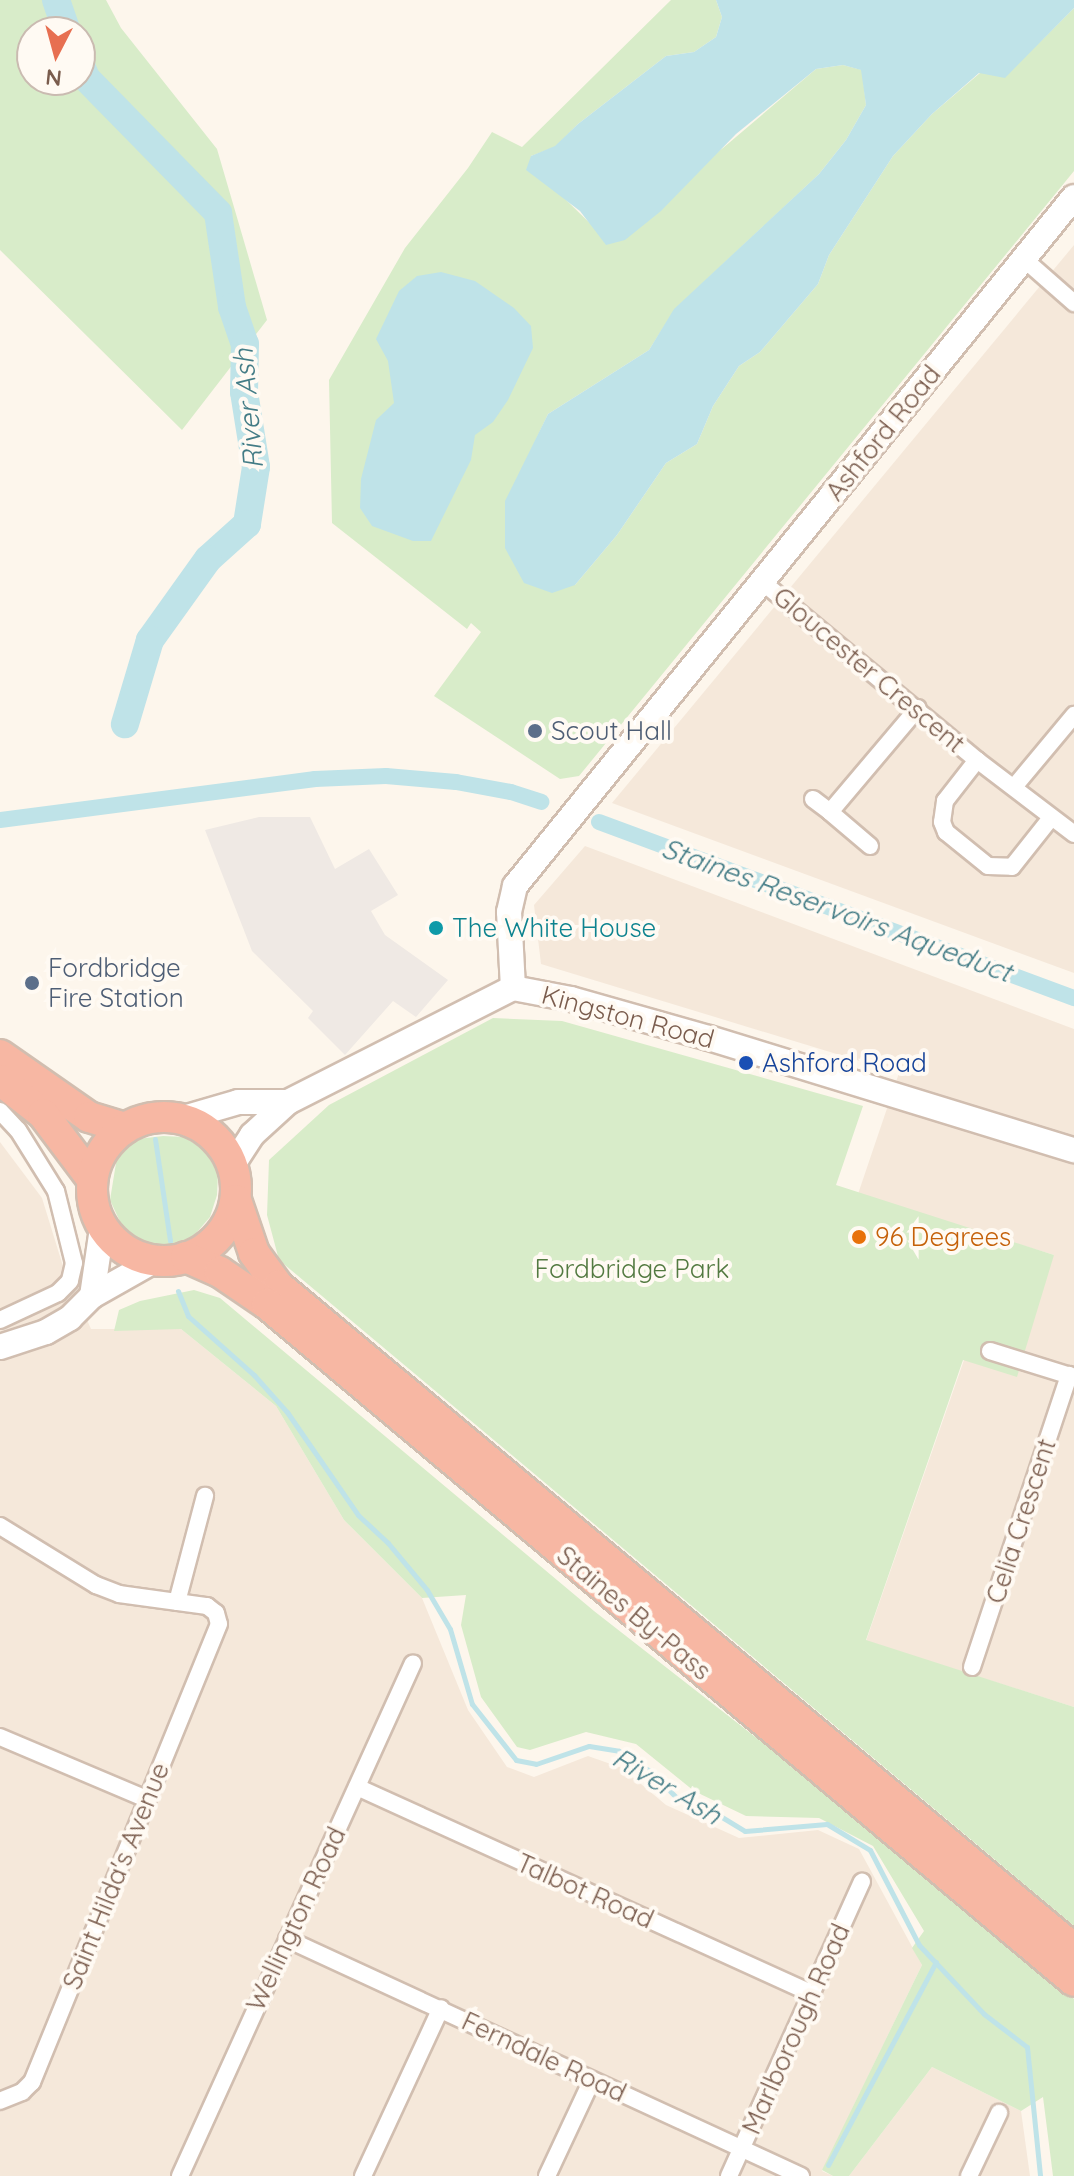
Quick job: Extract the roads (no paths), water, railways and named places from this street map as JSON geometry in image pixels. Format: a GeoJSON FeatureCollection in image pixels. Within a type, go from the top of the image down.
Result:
{"type":"FeatureCollection","features":[{"type":"Feature","properties":{"kind":"highway"},"geometry":{"type":"LineString","coordinates":[[0,1055],[89,1117],[125,1128]]}},
{"type":"Feature","properties":{"kind":"highway"},"geometry":{"type":"LineString","coordinates":[[0,1080],[43,1114],[92,1179]]}},
{"type":"Feature","properties":{"kind":"highway"},"geometry":{"type":"LineString","coordinates":[[155,1117],[180,1119],[207,1131],[220,1144],[232,1166],[236,1200],[224,1230],[213,1243],[186,1257],[154,1261],[130,1254],[102,1228],[95,1213],[92,1179],[104,1147],[125,1128],[155,1117]]}},
{"type":"Feature","properties":{"kind":"highway","name":"Staines By-Pass"},"geometry":{"type":"LineString","coordinates":[[236,1200],[254,1253],[278,1286],[1074,1949]]}},
{"type":"Feature","properties":{"kind":"highway","name":"Staines By-Pass"},"geometry":{"type":"LineString","coordinates":[[186,1257],[220,1272],[267,1304],[1074,1981]]}},
{"type":"Feature","properties":{"kind":"main road","name":"Ashford Road"},"geometry":{"type":"LineString","coordinates":[[513,988],[509,912],[515,886],[760,580],[865,456],[1074,197]]}},
{"type":"Feature","properties":{"kind":"main road","name":"Kingston Road"},"geometry":{"type":"LineString","coordinates":[[232,1166],[252,1135],[288,1102],[513,988],[571,999],[709,1038],[1074,1150]]}},
{"type":"Feature","properties":{"kind":"main road","name":"Kingston Road"},"geometry":{"type":"LineString","coordinates":[[180,1119],[238,1102],[288,1102]]}},
{"type":"Feature","properties":{"kind":"main road"},"geometry":{"type":"LineString","coordinates":[[92,1296],[102,1228]]}},
{"type":"Feature","properties":{"kind":"main road"},"geometry":{"type":"LineString","coordinates":[[0,1347],[46,1332],[70,1318],[92,1296],[154,1261]]}},
{"type":"Feature","properties":{"kind":"street"},"geometry":{"type":"LineString","coordinates":[[1024,259],[1074,303]]}},
{"type":"Feature","properties":{"kind":"street","name":"Gloucester Crescent"},"geometry":{"type":"LineString","coordinates":[[760,580],[977,760],[1050,819],[1074,834]]}},
{"type":"Feature","properties":{"kind":"street"},"geometry":{"type":"LineString","coordinates":[[830,812],[918,708]]}},
{"type":"Feature","properties":{"kind":"street"},"geometry":{"type":"LineString","coordinates":[[1014,787],[1074,715]]}},
{"type":"Feature","properties":{"kind":"street","name":"Gloucester Crescent"},"geometry":{"type":"LineString","coordinates":[[977,760],[941,811],[946,832],[988,866],[1012,867],[1050,819]]}},
{"type":"Feature","properties":{"kind":"street"},"geometry":{"type":"LineString","coordinates":[[813,799],[870,846]]}},
{"type":"Feature","properties":{"kind":"street"},"geometry":{"type":"LineString","coordinates":[[0,1111],[18,1130],[56,1191],[74,1263],[70,1281],[58,1293],[0,1320]]}},
{"type":"Feature","properties":{"kind":"street","name":"Celia Crescent"},"geometry":{"type":"LineString","coordinates":[[972,1667],[1072,1376],[990,1351]]}},
{"type":"Feature","properties":{"kind":"street"},"geometry":{"type":"LineString","coordinates":[[0,1526],[96,1585],[119,1594],[177,1602],[205,1496]]}},
{"type":"Feature","properties":{"kind":"street","name":"Saint Hilda's Avenue"},"geometry":{"type":"LineString","coordinates":[[0,2101],[22,2092],[32,2082],[219,1624],[216,1613],[207,1606],[177,1602]]}},
{"type":"Feature","properties":{"kind":"street","name":"Wellington Road"},"geometry":{"type":"LineString","coordinates":[[180,2176],[413,1663]]}},
{"type":"Feature","properties":{"kind":"street"},"geometry":{"type":"LineString","coordinates":[[0,1737],[147,1799]]}},
{"type":"Feature","properties":{"kind":"street","name":"Talbot Road"},"geometry":{"type":"LineString","coordinates":[[357,1787],[813,1994]]}},
{"type":"Feature","properties":{"kind":"street","name":"Marlborough Road"},"geometry":{"type":"LineString","coordinates":[[729,2176],[862,1882]]}},
{"type":"Feature","properties":{"kind":"street","name":"Ferndale Road"},"geometry":{"type":"LineString","coordinates":[[287,1939],[801,2176]]}},
{"type":"Feature","properties":{"kind":"street"},"geometry":{"type":"LineString","coordinates":[[363,2176],[441,2008]]}},
{"type":"Feature","properties":{"kind":"street"},"geometry":{"type":"LineString","coordinates":[[547,2176],[592,2080]]}},
{"type":"Feature","properties":{"kind":"street"},"geometry":{"type":"LineString","coordinates":[[969,2176],[999,2113]]}},
{"type":"Feature","properties":{"kind":"water"},"geometry":{"type":"Polygon","coordinates":[[[716,0],[1074,0],[1074,8],[1005,78],[979,73],[932,114],[893,156],[829,255],[818,284],[760,352],[739,366],[713,406],[697,444],[666,463],[617,535],[575,585],[552,593],[524,583],[505,548],[505,501],[548,414],[649,350],[674,309],[819,174],[846,140],[866,105],[861,70],[843,65],[816,69],[736,134],[661,211],[625,240],[606,245],[580,211],[526,170],[531,156],[555,146],[578,124],[666,56],[694,52],[716,37],[722,17],[716,0]]]}},
{"type":"Feature","properties":{"kind":"water"},"geometry":{"type":"Polygon","coordinates":[[[441,272],[475,281],[514,308],[531,326],[533,348],[508,400],[493,422],[475,435],[471,460],[431,541],[413,541],[372,526],[360,508],[361,479],[376,420],[394,403],[388,361],[376,339],[399,291],[417,276],[441,272]]]}},
{"type":"Feature","properties":{"kind":"waterway","name":"River Ash"},"geometry":{"type":"LineString","coordinates":[[56,0],[62,16]]}},
{"type":"Feature","properties":{"kind":"waterway","name":"River Ash"},"geometry":{"type":"LineString","coordinates":[[96,88],[218,213],[232,307],[245,344],[244,392],[256,467],[247,524],[208,559],[150,640],[125,724]]}},
{"type":"Feature","properties":{"kind":"waterway","name":"Staines Reservoirs Aqueduct"},"geometry":{"type":"LineString","coordinates":[[0,820],[315,779],[386,776],[456,782],[511,792],[541,802]]}},
{"type":"Feature","properties":{"kind":"waterway","name":"Staines Reservoirs Aqueduct"},"geometry":{"type":"LineString","coordinates":[[599,822],[1074,998]]}},
{"type":"Feature","properties":{"kind":"waterway","name":"River Ash"},"geometry":{"type":"LineString","coordinates":[[155,1139],[170,1241]]}},
{"type":"Feature","properties":{"kind":"waterway","name":"River Ash"},"geometry":{"type":"LineString","coordinates":[[178,1291],[188,1316],[254,1375],[287,1412],[358,1515],[388,1543],[427,1590],[450,1629],[472,1704],[516,1760],[536,1764],[589,1746],[619,1751],[650,1771],[676,1797],[707,1808],[745,1831],[827,1824],[870,1850],[919,1945],[984,2014],[1027,2047],[1040,2176]]}},
{"type":"Feature","properties":{"kind":"waterway"},"geometry":{"type":"LineString","coordinates":[[828,2165],[936,1962]]}},
{"type":"Feature","properties":{"kind":"place","name":"Scout Hall"},"geometry":{"type":"Point","coordinates":[535,731]}},
{"type":"Feature","properties":{"kind":"place","name":"The White House"},"geometry":{"type":"Point","coordinates":[436,928]}},
{"type":"Feature","properties":{"kind":"place","name":"Fordbridge Fire Station"},"geometry":{"type":"Point","coordinates":[32,983]}},
{"type":"Feature","properties":{"kind":"place","name":"Ashford Road"},"geometry":{"type":"Point","coordinates":[746,1063]}},
{"type":"Feature","properties":{"kind":"place","name":"96 Degrees"},"geometry":{"type":"Point","coordinates":[859,1237]}},
{"type":"Feature","properties":{"kind":"park label","name":"Fordbridge Park"},"geometry":{"type":"Point","coordinates":[632,1269]}}]}
